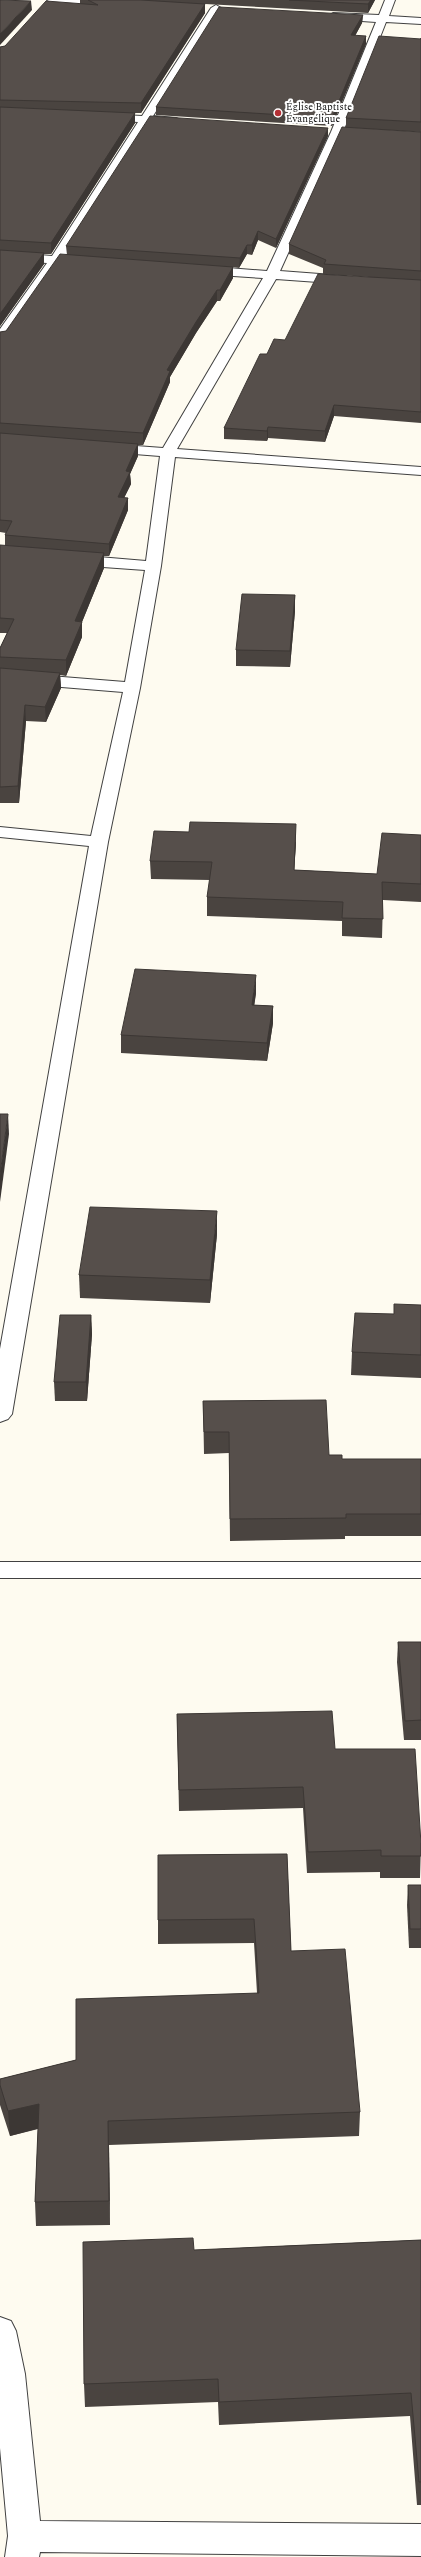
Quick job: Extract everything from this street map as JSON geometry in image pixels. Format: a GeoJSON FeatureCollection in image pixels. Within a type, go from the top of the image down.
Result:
{"type":"FeatureCollection","features":[{"type":"Feature","properties":{"kind":"street"},"geometry":{"type":"LineString","coordinates":[[0,1414],[7,1332],[99,842],[132,688],[154,566],[168,452],[272,274],[337,132],[390,0]]}},
{"type":"Feature","properties":{"kind":"street"},"geometry":{"type":"LineString","coordinates":[[48,2],[122,4]]}},
{"type":"Feature","properties":{"kind":"street"},"geometry":{"type":"LineString","coordinates":[[0,339],[56,260],[144,119],[220,8],[201,8]]}},
{"type":"Feature","properties":{"kind":"street"},"geometry":{"type":"LineString","coordinates":[[319,15],[421,21]]}},
{"type":"Feature","properties":{"kind":"street"},"geometry":{"type":"LineString","coordinates":[[91,117],[190,122]]}},
{"type":"Feature","properties":{"kind":"street"},"geometry":{"type":"LineString","coordinates":[[322,131],[353,133]]}},
{"type":"Feature","properties":{"kind":"street"},"geometry":{"type":"LineString","coordinates":[[0,256],[102,263]]}},
{"type":"Feature","properties":{"kind":"street"},"geometry":{"type":"LineString","coordinates":[[187,268],[358,281]]}},
{"type":"Feature","properties":{"kind":"street"},"geometry":{"type":"LineString","coordinates":[[92,447],[420,469]]}},
{"type":"Feature","properties":{"kind":"street"},"geometry":{"type":"LineString","coordinates":[[61,559],[154,566]]}},
{"type":"Feature","properties":{"kind":"street"},"geometry":{"type":"LineString","coordinates":[[0,677],[132,688]]}},
{"type":"Feature","properties":{"kind":"street"},"geometry":{"type":"LineString","coordinates":[[0,832],[99,842]]}},
{"type":"Feature","properties":{"kind":"street"},"geometry":{"type":"LineString","coordinates":[[0,1570],[421,1570]]}},
{"type":"Feature","properties":{"kind":"street"},"geometry":{"type":"LineString","coordinates":[[0,2331],[10,2374],[23,2547],[421,2540]]}},
{"type":"Feature","properties":{"kind":"building"},"geometry":{"type":"Polygon","coordinates":[[[0,0],[31,1],[0,34],[0,0]]]}},
{"type":"Feature","properties":{"kind":"building"},"geometry":{"type":"Polygon","coordinates":[[[88,0],[141,0],[205,4],[141,103],[0,100],[0,47],[5,46],[46,1],[98,5],[88,0]]]}},
{"type":"Feature","properties":{"kind":"building"},"geometry":{"type":"Polygon","coordinates":[[[289,0],[371,0],[368,4],[289,0]]]}},
{"type":"Feature","properties":{"kind":"building"},"geometry":{"type":"Polygon","coordinates":[[[219,7],[363,15],[351,35],[366,36],[332,118],[156,107],[219,7]]]}},
{"type":"Feature","properties":{"kind":"building"},"geometry":{"type":"Polygon","coordinates":[[[379,36],[421,39],[421,122],[346,118],[379,36]]]}},
{"type":"Feature","properties":{"kind":"building"},"geometry":{"type":"Polygon","coordinates":[[[0,107],[135,113],[51,243],[0,240],[0,107]]]}},
{"type":"Feature","properties":{"kind":"building"},"geometry":{"type":"Polygon","coordinates":[[[150,116],[328,128],[276,239],[258,231],[252,245],[247,245],[240,258],[66,246],[150,116]]]}},
{"type":"Feature","properties":{"kind":"building"},"geometry":{"type":"Polygon","coordinates":[[[342,127],[421,132],[421,271],[324,264],[326,260],[289,244],[342,127]]]}},
{"type":"Feature","properties":{"kind":"building"},"geometry":{"type":"Polygon","coordinates":[[[0,250],[44,253],[0,314],[0,250]]]}},
{"type":"Feature","properties":{"kind":"building"},"geometry":{"type":"Polygon","coordinates":[[[60,254],[233,267],[220,290],[217,290],[196,322],[167,370],[170,371],[143,433],[0,423],[0,332],[6,331],[60,254]]]}},
{"type":"Feature","properties":{"kind":"building"},"geometry":{"type":"Polygon","coordinates":[[[318,274],[421,280],[421,412],[334,405],[325,431],[268,427],[267,431],[224,428],[260,354],[267,354],[274,339],[285,340],[318,274]]]}},
{"type":"Feature","properties":{"kind":"building"},"geometry":{"type":"Polygon","coordinates":[[[0,433],[138,444],[126,471],[130,472],[118,497],[128,498],[109,544],[5,535],[12,521],[0,520],[0,433]]]}},
{"type":"Feature","properties":{"kind":"building"},"geometry":{"type":"Polygon","coordinates":[[[0,545],[104,553],[75,621],[82,622],[66,660],[0,657],[0,648],[14,619],[0,618],[0,545]]]}},
{"type":"Feature","properties":{"kind":"building"},"geometry":{"type":"Polygon","coordinates":[[[242,594],[295,595],[290,651],[236,650],[242,594]]]}},
{"type":"Feature","properties":{"kind":"building"},"geometry":{"type":"Polygon","coordinates":[[[0,668],[60,673],[45,707],[25,705],[18,786],[0,787],[0,668]]]}},
{"type":"Feature","properties":{"kind":"building"},"geometry":{"type":"Polygon","coordinates":[[[190,822],[296,824],[294,870],[377,874],[382,833],[421,835],[421,884],[382,882],[383,919],[342,918],[343,902],[207,897],[212,862],[150,861],[154,831],[189,832],[190,822]]]}},
{"type":"Feature","properties":{"kind":"building"},"geometry":{"type":"Polygon","coordinates":[[[135,969],[256,975],[252,1005],[273,1006],[267,1043],[121,1035],[135,969]]]}},
{"type":"Feature","properties":{"kind":"building"},"geometry":{"type":"Polygon","coordinates":[[[0,1114],[8,1114],[0,1175],[0,1114]]]}},
{"type":"Feature","properties":{"kind":"building"},"geometry":{"type":"Polygon","coordinates":[[[90,1207],[217,1211],[210,1280],[79,1275],[90,1207]]]}},
{"type":"Feature","properties":{"kind":"building"},"geometry":{"type":"Polygon","coordinates":[[[394,1304],[421,1305],[421,1355],[352,1352],[355,1313],[394,1314],[394,1304]]]}},
{"type":"Feature","properties":{"kind":"building"},"geometry":{"type":"Polygon","coordinates":[[[60,1315],[91,1315],[86,1382],[54,1382],[60,1315]]]}},
{"type":"Feature","properties":{"kind":"building"},"geometry":{"type":"Polygon","coordinates":[[[326,1400],[329,1455],[342,1455],[342,1459],[421,1459],[421,1514],[346,1514],[346,1518],[230,1519],[229,1432],[204,1432],[203,1401],[326,1400]]]}},
{"type":"Feature","properties":{"kind":"building"},"geometry":{"type":"Polygon","coordinates":[[[398,1642],[421,1642],[421,1720],[405,1721],[398,1642]]]}},
{"type":"Feature","properties":{"kind":"building"},"geometry":{"type":"Polygon","coordinates":[[[332,1711],[335,1749],[415,1749],[421,1856],[381,1856],[381,1850],[308,1852],[303,1787],[179,1790],[177,1714],[332,1711]]]}},
{"type":"Feature","properties":{"kind":"building"},"geometry":{"type":"Polygon","coordinates":[[[287,1854],[291,1951],[345,1949],[360,2112],[108,2121],[109,2201],[35,2202],[39,2104],[8,2111],[0,2085],[0,2079],[76,2060],[76,1999],[259,1993],[254,1919],[158,1920],[158,1855],[287,1854]]]}},
{"type":"Feature","properties":{"kind":"building"},"geometry":{"type":"Polygon","coordinates":[[[408,1885],[421,1885],[421,1929],[410,1929],[408,1885]]]}},
{"type":"Feature","properties":{"kind":"building"},"geometry":{"type":"Polygon","coordinates":[[[193,2238],[194,2250],[421,2240],[421,2482],[419,2482],[411,2393],[219,2402],[218,2379],[84,2384],[83,2242],[193,2238]]]}},
{"type":"Feature","properties":{"kind":"place","name":"Église Baptiste Évangélique"},"geometry":{"type":"Point","coordinates":[278,113]}}]}
